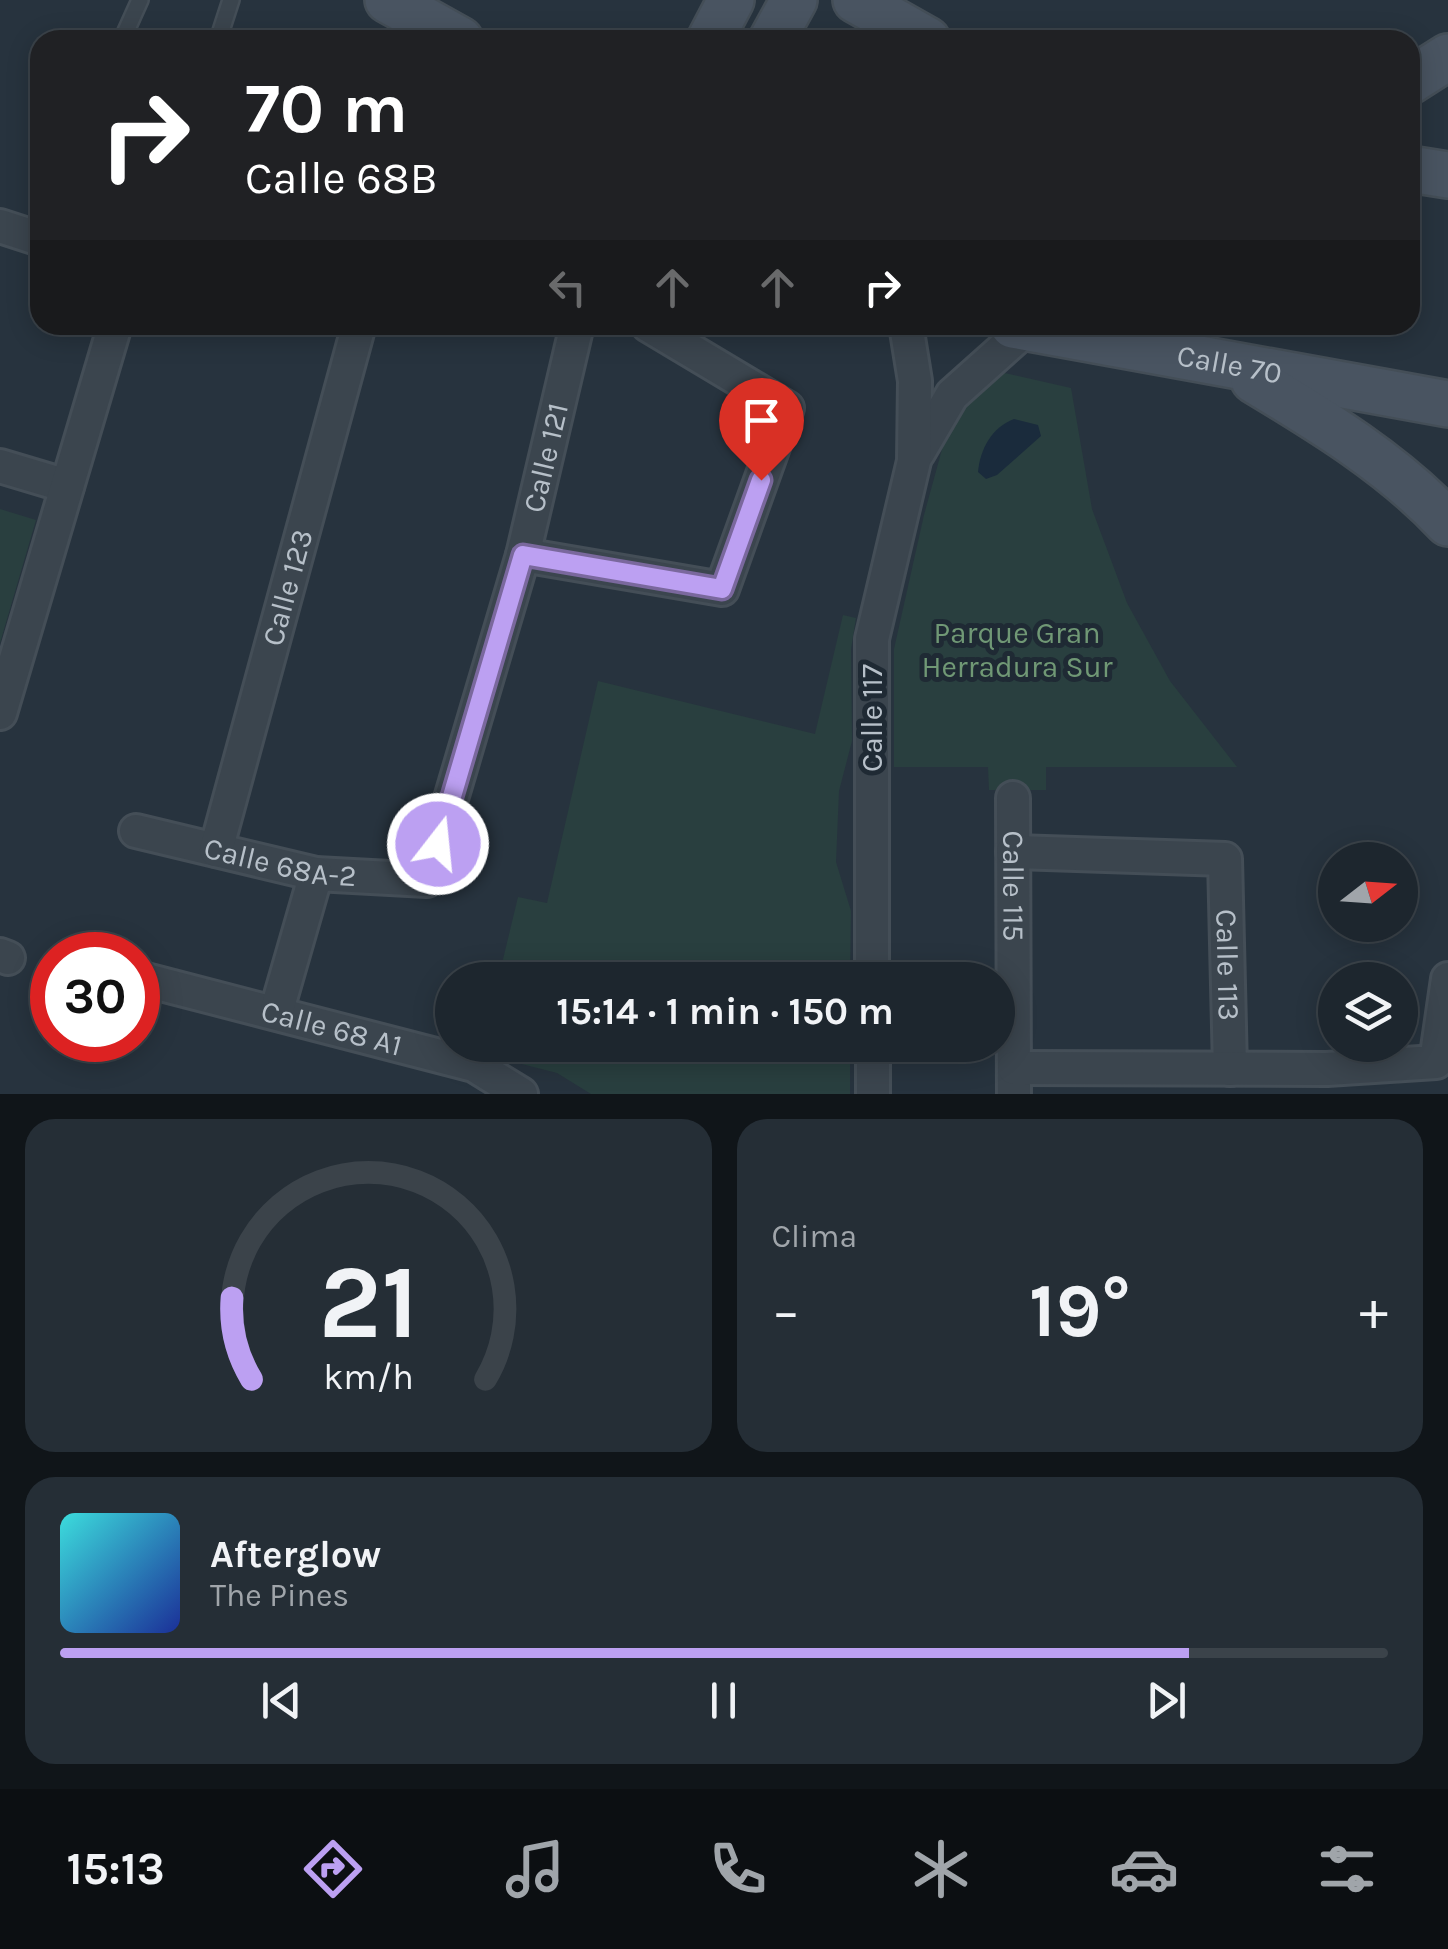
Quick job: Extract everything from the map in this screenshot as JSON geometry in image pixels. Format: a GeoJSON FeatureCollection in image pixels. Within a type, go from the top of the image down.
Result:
{"type":"FeatureCollection","features":[{"type":"Feature","properties":{"kind":"street"},"geometry":{"type":"LineString","coordinates":[[388,0],[435,30]]}},
{"type":"Feature","properties":{"kind":"street"},"geometry":{"type":"LineString","coordinates":[[716,30],[732,0]]}},
{"type":"Feature","properties":{"kind":"street"},"geometry":{"type":"LineString","coordinates":[[778,30],[794,0]]}},
{"type":"Feature","properties":{"kind":"street"},"geometry":{"type":"LineString","coordinates":[[856,0],[910,30]]}},
{"type":"Feature","properties":{"kind":"street"},"geometry":{"type":"LineString","coordinates":[[1420,75],[1448,57]]}},
{"type":"Feature","properties":{"kind":"street"},"geometry":{"type":"LineString","coordinates":[[1420,171],[1448,175]]}},
{"type":"Feature","properties":{"kind":"street"},"geometry":{"type":"LineString","coordinates":[[0,226],[30,235]]}},
{"type":"Feature","properties":{"kind":"street"},"geometry":{"type":"LineString","coordinates":[[1,705],[111,335]]}},
{"type":"Feature","properties":{"kind":"street","name":"Calle 123"},"geometry":{"type":"LineString","coordinates":[[216,850],[356,335]]}},
{"type":"Feature","properties":{"kind":"street","name":"Calle 121"},"geometry":{"type":"LineString","coordinates":[[427,880],[523,555],[575,335]]}},
{"type":"Feature","properties":{"kind":"street"},"geometry":{"type":"LineString","coordinates":[[523,555],[722,589],[786,408],[665,335]]}},
{"type":"Feature","properties":{"kind":"street","name":"Calle 117"},"geometry":{"type":"LineString","coordinates":[[872,962],[872,639],[914,461],[915,381],[908,335]]}},
{"type":"Feature","properties":{"kind":"street","name":"Calle 117"},"geometry":{"type":"LineString","coordinates":[[914,461],[952,395],[1011,335]]}},
{"type":"Feature","properties":{"kind":"street","name":"Calle 70"},"geometry":{"type":"LineString","coordinates":[[1097,335],[1231,366],[1448,404]]}},
{"type":"Feature","properties":{"kind":"street"},"geometry":{"type":"LineString","coordinates":[[1231,366],[1330,426],[1428,502],[1448,523]]}},
{"type":"Feature","properties":{"kind":"street"},"geometry":{"type":"LineString","coordinates":[[0,466],[68,486]]}},
{"type":"Feature","properties":{"kind":"street","name":"Calle 115"},"geometry":{"type":"LineString","coordinates":[[1012,798],[1014,1081]]}},
{"type":"Feature","properties":{"kind":"street","name":"Calle 68A-2"},"geometry":{"type":"LineString","coordinates":[[136,831],[316,874],[427,880]]}},
{"type":"Feature","properties":{"kind":"street","name":"Calle 113"},"geometry":{"type":"LineString","coordinates":[[1012,852],[1225,859],[1230,1068]]}},
{"type":"Feature","properties":{"kind":"street"},"geometry":{"type":"LineString","coordinates":[[276,1012],[316,874]]}},
{"type":"Feature","properties":{"kind":"street"},"geometry":{"type":"LineString","coordinates":[[1014,1081],[1230,1068],[1328,1081],[1436,1062],[1448,979]]}},
{"type":"Feature","properties":{"kind":"street","name":"Calle 68 A1"},"geometry":{"type":"LineString","coordinates":[[160,983],[474,1065],[521,1094]]}},
{"type":"Feature","properties":{"kind":"street"},"geometry":{"type":"LineString","coordinates":[[872,1062],[873,1094]]}},
{"type":"Feature","properties":{"kind":"lane"},"geometry":{"type":"LineString","coordinates":[[126,30],[140,0]]}},
{"type":"Feature","properties":{"kind":"lane"},"geometry":{"type":"LineString","coordinates":[[221,30],[230,0]]}},
{"type":"Feature","properties":{"kind":"green space","name":"Parque Gran Herradura Sur"},"geometry":{"type":"Polygon","coordinates":[[[1000,372],[1071,388],[1092,509],[1127,603],[1170,681],[1237,767],[1046,767],[1046,790],[989,790],[988,767],[894,767],[894,649],[924,515],[944,442],[976,391],[1000,372]]]}},
{"type":"Feature","properties":{"kind":"green space"},"geometry":{"type":"Polygon","coordinates":[[[0,509],[36,520],[0,643],[0,509]]]}},
{"type":"Feature","properties":{"kind":"green space","name":"Parque Gran Herradura Sur"},"geometry":{"type":"Polygon","coordinates":[[[843,615],[856,618],[851,649],[852,741],[839,791],[836,862],[851,911],[850,962],[502,962],[518,897],[547,903],[598,681],[815,734],[843,615]]]}},
{"type":"Feature","properties":{"kind":"green space"},"geometry":{"type":"Polygon","coordinates":[[[514,1062],[850,1062],[850,1094],[591,1094],[557,1073],[514,1062]]]}},
{"type":"Feature","properties":{"kind":"water"},"geometry":{"type":"Polygon","coordinates":[[[1014,419],[1038,425],[1041,436],[997,475],[986,479],[978,472],[984,447],[999,427],[1014,419]]]}},
{"type":"Feature","properties":{"kind":"route"},"geometry":{"type":"LineString","coordinates":[[438,844],[523,555],[722,589],[761,480]]}}]}
